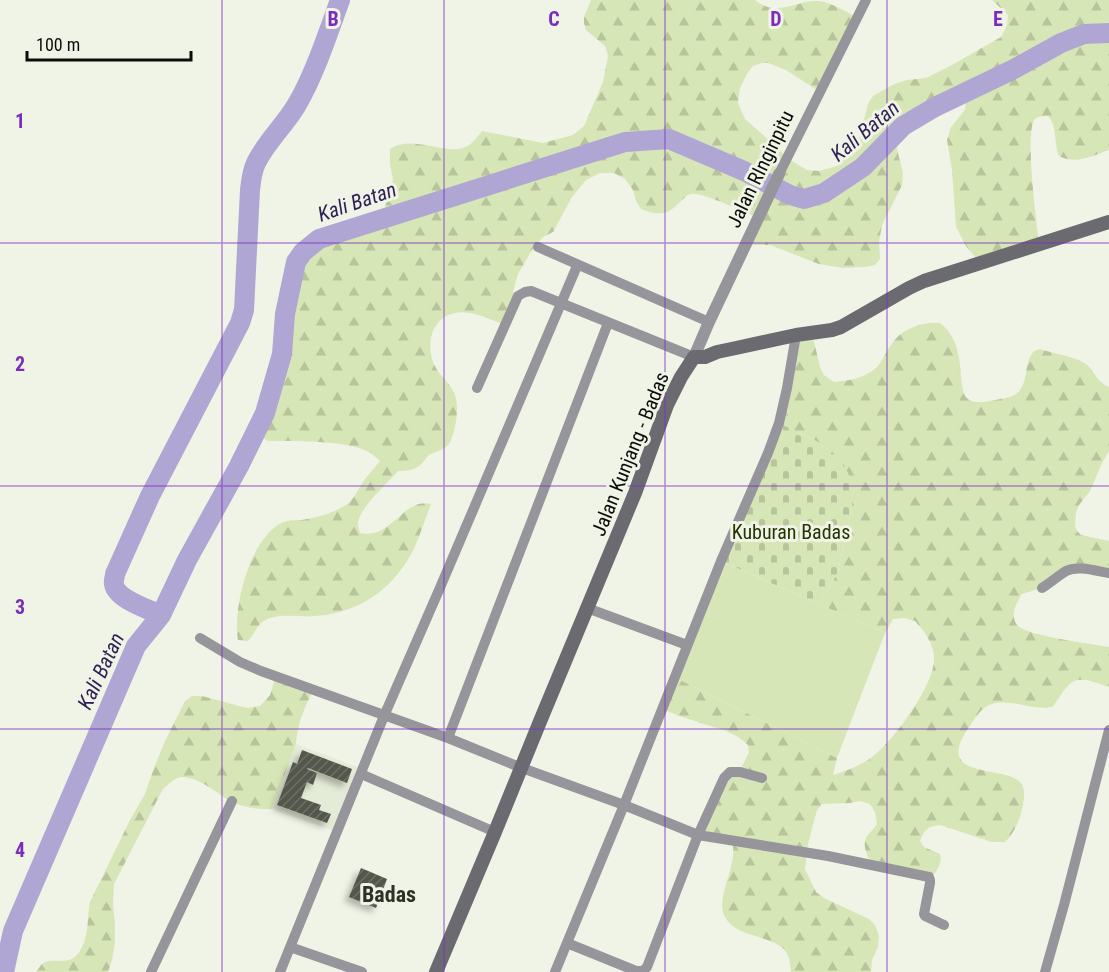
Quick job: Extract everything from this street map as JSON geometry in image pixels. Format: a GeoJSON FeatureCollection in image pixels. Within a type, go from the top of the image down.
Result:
{"type":"FeatureCollection","features":[{"type":"Feature","properties":{"kind":"main road","name":"Jalan Kunjang - Badas"},"geometry":{"type":"LineString","coordinates":[[436,972],[635,493],[667,405],[694,357],[705,357],[717,352],[796,335],[832,330],[924,281],[1109,222]]}},
{"type":"Feature","properties":{"kind":"street","name":"Jalan RInginpitu"},"geometry":{"type":"LineString","coordinates":[[694,357],[757,217],[866,0]]}},
{"type":"Feature","properties":{"kind":"street"},"geometry":{"type":"LineString","coordinates":[[538,248],[709,322]]}},
{"type":"Feature","properties":{"kind":"street"},"geometry":{"type":"LineString","coordinates":[[280,972],[384,716],[440,590],[577,266]]}},
{"type":"Feature","properties":{"kind":"street"},"geometry":{"type":"LineString","coordinates":[[477,388],[518,296],[531,291],[694,357]]}},
{"type":"Feature","properties":{"kind":"street"},"geometry":{"type":"LineString","coordinates":[[448,738],[608,323]]}},
{"type":"Feature","properties":{"kind":"street"},"geometry":{"type":"LineString","coordinates":[[555,972],[779,423],[796,335]]}},
{"type":"Feature","properties":{"kind":"street"},"geometry":{"type":"LineString","coordinates":[[1042,588],[1065,571],[1072,569],[1109,573]]}},
{"type":"Feature","properties":{"kind":"street"},"geometry":{"type":"LineString","coordinates":[[587,608],[687,645]]}},
{"type":"Feature","properties":{"kind":"street"},"geometry":{"type":"LineString","coordinates":[[200,638],[240,662],[448,738],[624,805],[698,836],[828,856],[929,877],[930,884],[924,914],[944,925]]}},
{"type":"Feature","properties":{"kind":"street"},"geometry":{"type":"LineString","coordinates":[[1045,972],[1109,730]]}},
{"type":"Feature","properties":{"kind":"street"},"geometry":{"type":"LineString","coordinates":[[567,943],[636,971],[643,971],[647,967],[698,836],[724,778],[730,772],[740,772],[762,778]]}},
{"type":"Feature","properties":{"kind":"street"},"geometry":{"type":"LineString","coordinates":[[361,774],[495,832]]}},
{"type":"Feature","properties":{"kind":"street"},"geometry":{"type":"LineString","coordinates":[[151,972],[232,801]]}},
{"type":"Feature","properties":{"kind":"street"},"geometry":{"type":"LineString","coordinates":[[290,947],[362,972]]}},
{"type":"Feature","properties":{"kind":"shaded area"},"geometry":{"type":"Polygon","coordinates":[[[296,744],[363,769],[337,832],[272,809],[296,744]]]}},
{"type":"Feature","properties":{"kind":"green space"},"geometry":{"type":"Polygon","coordinates":[[[591,0],[755,0],[771,8],[819,1],[858,18],[820,92],[786,70],[768,63],[753,66],[740,88],[738,103],[745,119],[787,158],[807,170],[819,171],[837,166],[853,152],[859,139],[868,104],[873,96],[894,84],[926,78],[1001,37],[1007,25],[1008,15],[992,0],[1109,0],[1109,150],[1078,160],[1065,159],[1059,156],[1054,129],[1048,116],[1035,119],[1032,127],[1031,159],[1039,244],[980,263],[966,246],[956,227],[952,170],[947,140],[951,127],[965,110],[966,101],[958,96],[919,116],[898,131],[897,149],[903,173],[902,185],[882,225],[879,242],[880,259],[875,265],[843,268],[819,264],[770,245],[744,245],[757,217],[723,202],[690,194],[670,210],[656,213],[641,209],[633,190],[625,179],[614,173],[600,173],[586,180],[572,197],[553,232],[543,237],[532,250],[518,274],[513,292],[518,296],[505,325],[479,315],[459,312],[443,318],[433,331],[430,349],[433,363],[452,389],[457,404],[457,417],[452,438],[446,447],[429,455],[418,467],[398,471],[368,503],[358,523],[360,533],[371,533],[381,530],[413,507],[431,504],[416,545],[405,565],[384,588],[360,604],[331,614],[273,617],[261,623],[248,641],[238,640],[238,610],[241,592],[253,556],[262,541],[272,529],[284,522],[317,517],[346,505],[380,461],[369,452],[348,445],[268,441],[256,431],[265,413],[282,354],[285,314],[296,262],[303,252],[319,239],[379,220],[384,212],[393,180],[390,149],[400,145],[421,144],[461,149],[471,144],[482,131],[543,143],[573,135],[584,126],[603,82],[608,56],[605,46],[586,30],[584,17],[591,0]]]}},
{"type":"Feature","properties":{"kind":"green space"},"geometry":{"type":"Polygon","coordinates":[[[928,323],[940,323],[954,341],[963,391],[971,401],[991,401],[1018,393],[1024,383],[1030,357],[1034,351],[1040,349],[1086,364],[1101,382],[1109,387],[1109,451],[1090,491],[1079,505],[1075,526],[1081,535],[1109,541],[1109,573],[1079,569],[1042,588],[1022,594],[1016,605],[1014,617],[1017,625],[1033,633],[1109,647],[1109,687],[1081,680],[1071,683],[1052,707],[1044,708],[1007,702],[992,704],[981,711],[967,730],[959,747],[960,758],[967,765],[1017,780],[1024,791],[1020,815],[1014,830],[1005,842],[992,842],[940,825],[927,829],[920,841],[924,847],[940,854],[941,858],[930,880],[872,865],[866,851],[865,840],[877,824],[875,812],[870,804],[860,801],[822,804],[817,810],[808,844],[805,869],[816,892],[869,919],[875,925],[879,936],[878,947],[872,960],[871,972],[791,972],[789,958],[779,945],[736,928],[725,917],[722,900],[732,861],[732,841],[698,835],[724,778],[740,771],[749,752],[748,745],[737,736],[662,709],[674,677],[837,758],[833,775],[871,758],[901,727],[920,697],[933,668],[934,657],[930,642],[915,621],[904,618],[893,619],[885,633],[819,604],[838,572],[852,506],[845,466],[818,442],[779,423],[796,335],[812,333],[824,375],[834,382],[839,382],[873,371],[900,335],[909,329],[928,323]]]}},
{"type":"Feature","properties":{"kind":"green space","name":"Kuburan Badas"},"geometry":{"type":"Polygon","coordinates":[[[779,423],[818,442],[835,455],[845,466],[852,483],[852,506],[838,572],[819,604],[721,561],[779,423]]]}},
{"type":"Feature","properties":{"kind":"green space"},"geometry":{"type":"Polygon","coordinates":[[[721,561],[885,633],[837,758],[674,677],[721,561]]]}},
{"type":"Feature","properties":{"kind":"green space"},"geometry":{"type":"Polygon","coordinates":[[[276,676],[313,690],[302,716],[296,744],[272,809],[250,808],[235,803],[202,783],[189,778],[180,777],[172,781],[163,789],[114,884],[115,942],[108,972],[36,972],[42,964],[68,960],[79,953],[86,935],[90,902],[145,794],[165,741],[185,701],[192,696],[202,696],[247,708],[260,706],[270,695],[276,676]]]}},
{"type":"Feature","properties":{"kind":"building"},"geometry":{"type":"Polygon","coordinates":[[[302,750],[352,769],[347,783],[307,769],[317,773],[313,785],[307,782],[301,798],[321,805],[319,810],[331,814],[327,823],[277,805],[293,762],[297,764],[302,750]]]}},
{"type":"Feature","properties":{"kind":"building"},"geometry":{"type":"Polygon","coordinates":[[[361,868],[387,879],[376,908],[349,897],[361,868]]]}},
{"type":"Feature","properties":{"kind":"waterway"},"geometry":{"type":"LineString","coordinates":[[161,615],[133,603],[120,594],[114,584],[115,574],[150,496],[240,323],[244,310],[250,190],[254,169],[265,148],[303,94],[340,0]]}},
{"type":"Feature","properties":{"kind":"waterway","name":"Kali Batan"},"geometry":{"type":"LineString","coordinates":[[4,972],[13,931],[136,646],[161,615],[187,560],[239,466],[265,413],[282,354],[285,314],[296,262],[303,252],[319,239],[625,142],[669,139],[744,171],[790,195],[804,199],[824,193],[863,167],[903,126],[935,107],[1014,69],[1061,43],[1084,34],[1109,33]]}},
{"type":"Feature","properties":{"kind":"district","name":"Badas"},"geometry":{"type":"Point","coordinates":[389,894]}}]}
